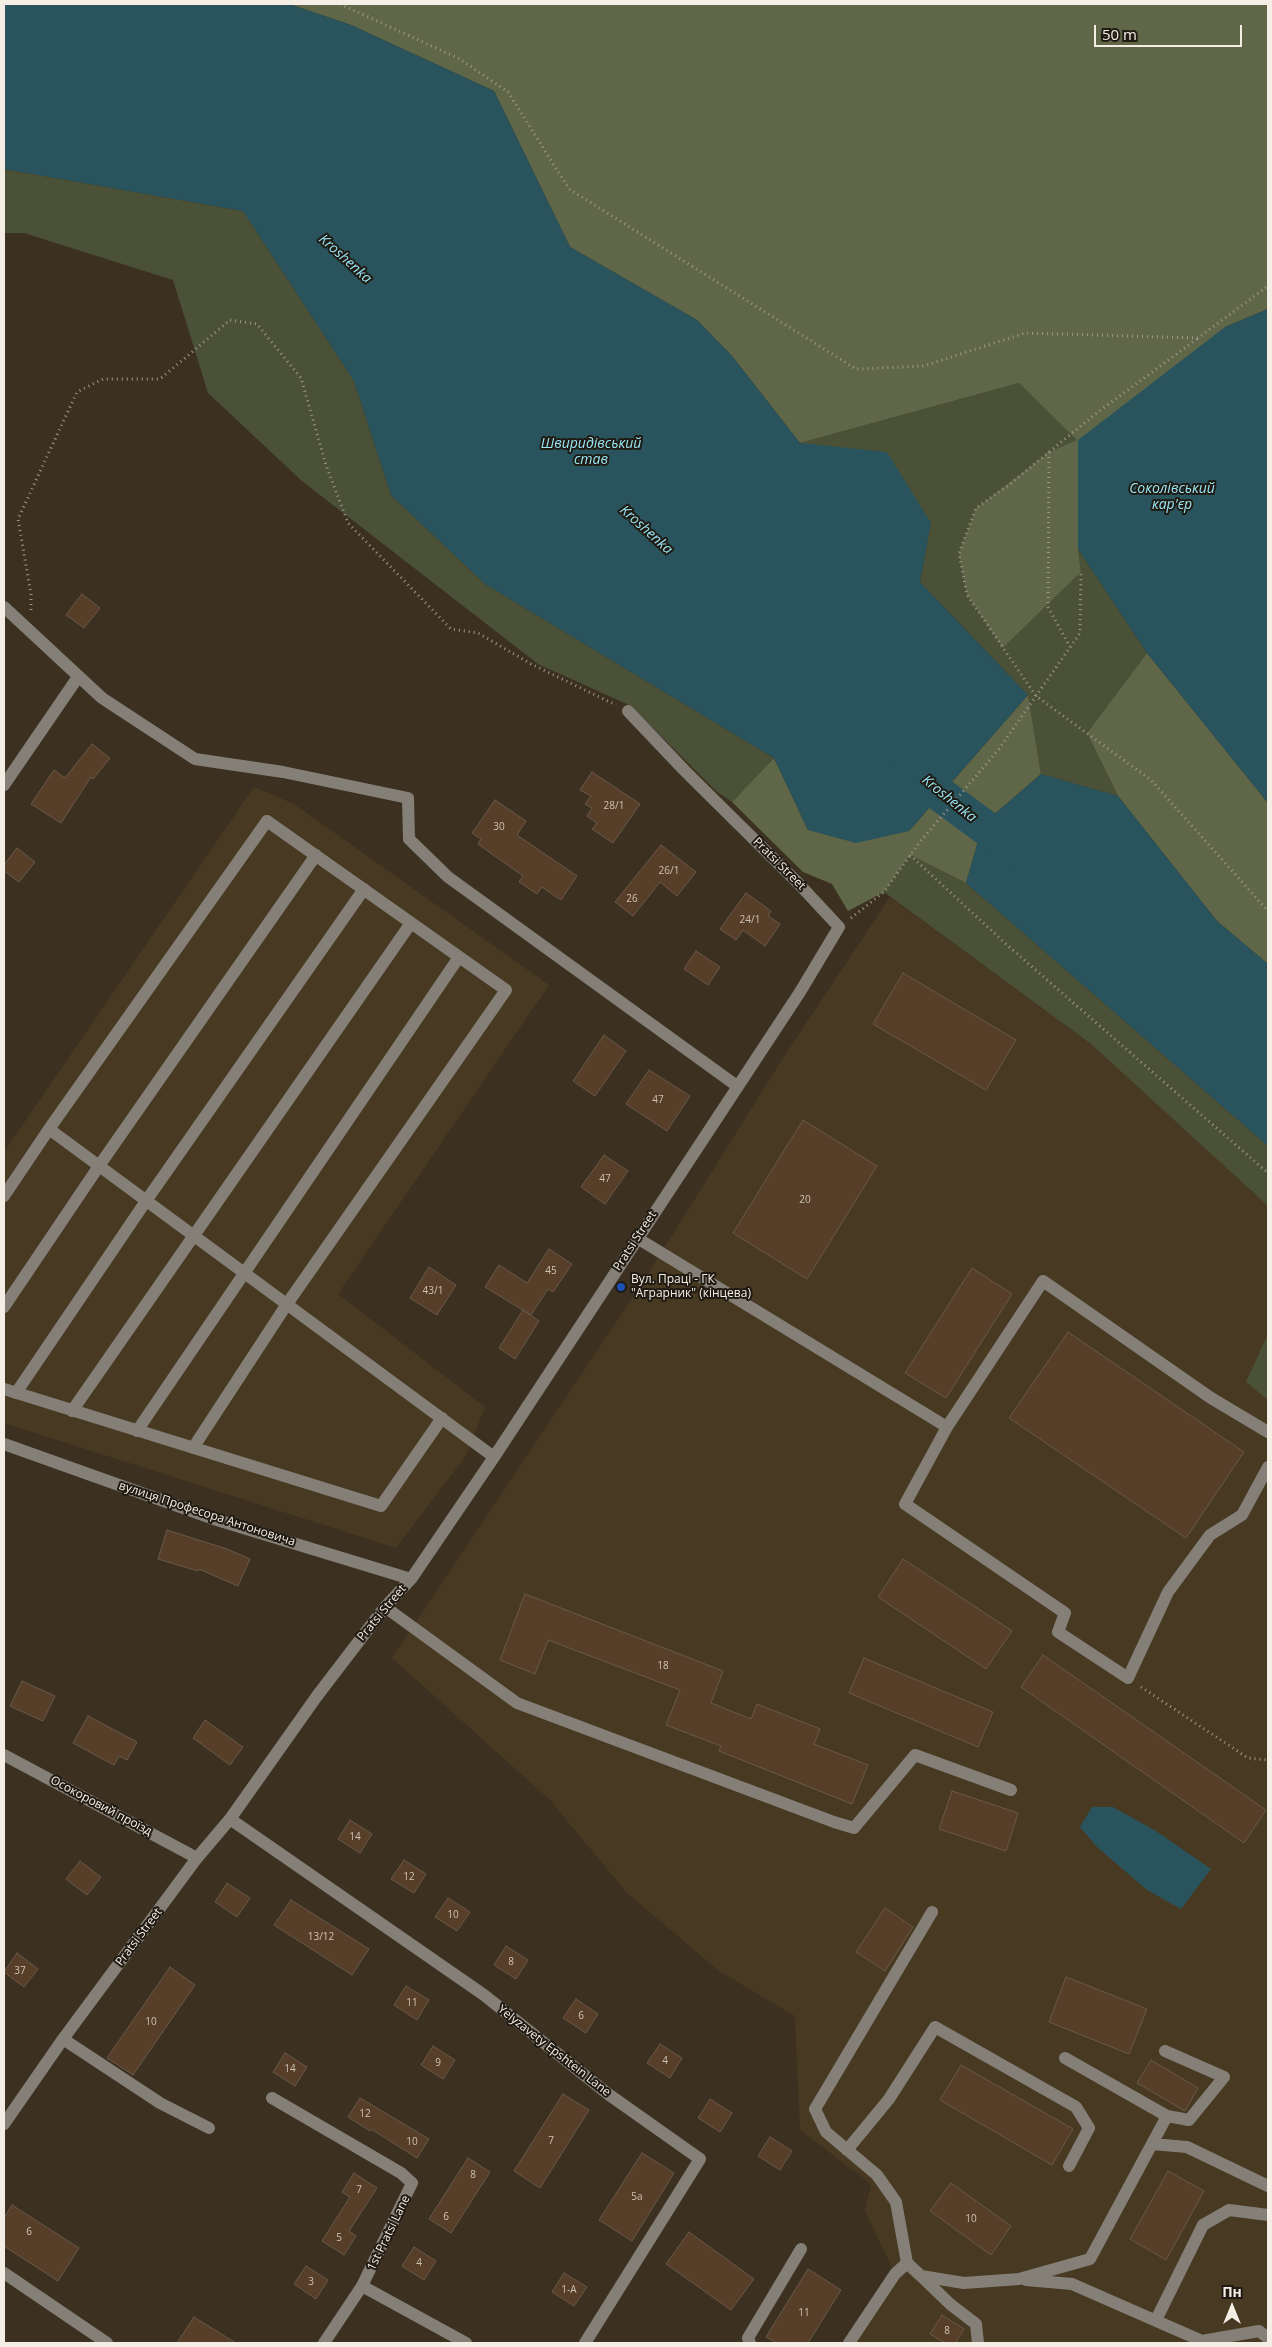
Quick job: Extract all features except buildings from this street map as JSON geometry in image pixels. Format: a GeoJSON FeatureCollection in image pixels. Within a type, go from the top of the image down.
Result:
{"type":"FeatureCollection","features":[{"type":"Feature","properties":{"kind":"street"},"geometry":{"type":"LineString","coordinates":[[4,607],[102,698],[195,759],[283,772],[408,798],[409,839],[448,877],[737,1086]]}},
{"type":"Feature","properties":{"kind":"street"},"geometry":{"type":"LineString","coordinates":[[4,785],[78,677]]}},
{"type":"Feature","properties":{"kind":"street","name":"Pratsi Street"},"geometry":{"type":"LineString","coordinates":[[4,2124],[63,2039],[197,1858],[230,1819],[317,1696],[385,1607],[411,1579],[494,1457],[800,992],[839,927],[798,883],[685,772],[628,710]]}},
{"type":"Feature","properties":{"kind":"street"},"geometry":{"type":"LineString","coordinates":[[4,1196],[49,1129],[267,821],[506,990],[287,1304],[193,1448]]}},
{"type":"Feature","properties":{"kind":"street"},"geometry":{"type":"LineString","coordinates":[[4,1307],[99,1166],[316,855]]}},
{"type":"Feature","properties":{"kind":"street"},"geometry":{"type":"LineString","coordinates":[[16,1393],[146,1201],[364,889]]}},
{"type":"Feature","properties":{"kind":"street"},"geometry":{"type":"LineString","coordinates":[[72,1410],[411,923]]}},
{"type":"Feature","properties":{"kind":"street"},"geometry":{"type":"LineString","coordinates":[[138,1430],[459,957]]}},
{"type":"Feature","properties":{"kind":"street"},"geometry":{"type":"LineString","coordinates":[[49,1129],[494,1457]]}},
{"type":"Feature","properties":{"kind":"street"},"geometry":{"type":"LineString","coordinates":[[637,1238],[947,1427]]}},
{"type":"Feature","properties":{"kind":"street"},"geometry":{"type":"LineString","coordinates":[[1268,1432],[1211,1398],[1043,1282],[947,1427],[905,1504],[1065,1613],[1058,1632],[1128,1678],[1168,1592],[1210,1535],[1242,1515],[1268,1467]]}},
{"type":"Feature","properties":{"kind":"street"},"geometry":{"type":"LineString","coordinates":[[4,1389],[381,1506],[442,1418]]}},
{"type":"Feature","properties":{"kind":"street","name":"вулиця Професора Антоновича"},"geometry":{"type":"LineString","coordinates":[[4,1444],[217,1520],[411,1579]]}},
{"type":"Feature","properties":{"kind":"street"},"geometry":{"type":"LineString","coordinates":[[385,1607],[517,1703],[854,1828],[915,1755],[1011,1790]]}},
{"type":"Feature","properties":{"kind":"street","name":"Осокоровий проїзд"},"geometry":{"type":"LineString","coordinates":[[4,1755],[197,1858]]}},
{"type":"Feature","properties":{"kind":"street","name":"Yelyzavety Epshtein Lane"},"geometry":{"type":"LineString","coordinates":[[230,1819],[484,1995],[608,2094],[700,2159],[585,2343]]}},
{"type":"Feature","properties":{"kind":"street"},"geometry":{"type":"LineString","coordinates":[[932,1912],[815,2109],[826,2132],[877,2175],[896,2202],[907,2263],[950,2304],[976,2324],[978,2343]]}},
{"type":"Feature","properties":{"kind":"street"},"geometry":{"type":"LineString","coordinates":[[846,2150],[889,2099],[935,2027],[1076,2107],[1089,2128],[1069,2166]]}},
{"type":"Feature","properties":{"kind":"street"},"geometry":{"type":"LineString","coordinates":[[63,2039],[160,2103],[209,2128]]}},
{"type":"Feature","properties":{"kind":"street"},"geometry":{"type":"LineString","coordinates":[[1065,2058],[1167,2116],[1189,2120],[1224,2077],[1165,2051]]}},
{"type":"Feature","properties":{"kind":"street","name":"1st Pratsi Lane"},"geometry":{"type":"LineString","coordinates":[[272,2098],[401,2173],[412,2183],[362,2286],[324,2343]]}},
{"type":"Feature","properties":{"kind":"street"},"geometry":{"type":"LineString","coordinates":[[1019,2279],[1090,2259],[1167,2116]]}},
{"type":"Feature","properties":{"kind":"street"},"geometry":{"type":"LineString","coordinates":[[1152,2144],[1187,2147],[1268,2186]]}},
{"type":"Feature","properties":{"kind":"street"},"geometry":{"type":"LineString","coordinates":[[1156,2320],[1203,2225],[1229,2210],[1268,2215]]}},
{"type":"Feature","properties":{"kind":"street"},"geometry":{"type":"LineString","coordinates":[[750,2343],[748,2338],[801,2249]]}},
{"type":"Feature","properties":{"kind":"street"},"geometry":{"type":"LineString","coordinates":[[849,2343],[895,2274],[907,2263]]}},
{"type":"Feature","properties":{"kind":"street"},"geometry":{"type":"LineString","coordinates":[[4,2272],[107,2343]]}},
{"type":"Feature","properties":{"kind":"street"},"geometry":{"type":"LineString","coordinates":[[921,2276],[964,2283],[1019,2279],[1072,2284],[1202,2341],[1259,2331],[1268,2338]]}},
{"type":"Feature","properties":{"kind":"street"},"geometry":{"type":"LineString","coordinates":[[362,2286],[466,2343]]}},
{"type":"Feature","properties":{"kind":"path"},"geometry":{"type":"LineString","coordinates":[[340,4],[458,58],[508,92],[569,189],[856,369],[924,366],[1025,333],[1198,338]]}},
{"type":"Feature","properties":{"kind":"path"},"geometry":{"type":"LineString","coordinates":[[1268,286],[1098,412],[976,508],[959,553],[967,595],[1036,696],[1151,780],[1268,911]]}},
{"type":"Feature","properties":{"kind":"path"},"geometry":{"type":"LineString","coordinates":[[32,632],[31,594],[18,519],[77,392],[104,379],[160,379],[230,320],[257,324],[300,378],[326,465],[348,523],[451,629],[478,633],[531,664],[628,710]]}},
{"type":"Feature","properties":{"kind":"path"},"geometry":{"type":"LineString","coordinates":[[1049,452],[1048,607],[1070,647]]}},
{"type":"Feature","properties":{"kind":"path"},"geometry":{"type":"LineString","coordinates":[[839,927],[884,892],[934,825],[999,749],[1070,647],[1080,632],[1081,572]]}},
{"type":"Feature","properties":{"kind":"path"},"geometry":{"type":"LineString","coordinates":[[910,855],[1006,944],[1268,1173]]}},
{"type":"Feature","properties":{"kind":"path"},"geometry":{"type":"LineString","coordinates":[[1128,1678],[1248,1758],[1268,1760]]}},
{"type":"Feature","properties":{"kind":"shaded area"},"geometry":{"type":"Polygon","coordinates":[[[254,787],[294,804],[549,985],[338,1294],[485,1407],[466,1456],[396,1548],[4,1423],[4,1152],[254,787]]]}},
{"type":"Feature","properties":{"kind":"shaded area"},"geometry":{"type":"Polygon","coordinates":[[[890,897],[1091,1044],[1268,1206],[1268,2343],[849,2343],[895,2274],[865,2211],[871,2184],[800,2130],[795,2016],[719,1971],[627,1893],[550,1800],[392,1658],[641,1285],[781,1061],[890,897]]]}},
{"type":"Feature","properties":{"kind":"green space"},"geometry":{"type":"Polygon","coordinates":[[[289,4],[1268,4],[1268,309],[1225,327],[1078,549],[1081,572],[1003,648],[967,595],[959,553],[976,508],[1049,452],[1077,440],[1019,383],[800,443],[732,356],[697,320],[570,247],[494,91],[351,25],[289,4]]]}},
{"type":"Feature","properties":{"kind":"green space"},"geometry":{"type":"Polygon","coordinates":[[[4,169],[243,211],[354,381],[391,495],[485,584],[774,758],[732,802],[716,791],[631,706],[538,664],[302,481],[208,393],[173,280],[24,233],[4,233],[4,169]]]}},
{"type":"Feature","properties":{"kind":"green space"},"geometry":{"type":"Polygon","coordinates":[[[1019,383],[1078,440],[1049,452],[976,508],[959,553],[1003,648],[1081,572],[1078,549],[1147,653],[1087,733],[1118,796],[1041,774],[1028,695],[920,582],[931,523],[800,443],[1019,383]]]}},
{"type":"Feature","properties":{"kind":"green space"},"geometry":{"type":"Polygon","coordinates":[[[1147,653],[1268,803],[1268,964],[1217,921],[1118,796],[1087,733],[1147,653]]]}},
{"type":"Feature","properties":{"kind":"green space"},"geometry":{"type":"Polygon","coordinates":[[[1028,695],[1041,774],[983,824],[966,883],[910,855],[884,892],[848,911],[832,884],[803,872],[732,802],[774,758],[808,830],[909,831],[1028,695]]]}},
{"type":"Feature","properties":{"kind":"green space"},"geometry":{"type":"Polygon","coordinates":[[[910,855],[966,883],[1268,1146],[1268,1206],[1091,1044],[884,892],[910,855]]]}},
{"type":"Feature","properties":{"kind":"green space"},"geometry":{"type":"Polygon","coordinates":[[[1268,1334],[1268,1400],[1246,1382],[1268,1334]]]}},
{"type":"Feature","properties":{"kind":"water","name":"Швиридівський став"},"geometry":{"type":"Polygon","coordinates":[[[4,4],[289,4],[351,25],[494,91],[570,247],[697,320],[732,356],[800,443],[887,452],[931,523],[920,582],[1028,695],[909,831],[856,843],[808,830],[774,758],[485,584],[391,495],[354,381],[243,211],[4,169],[4,4]]]}},
{"type":"Feature","properties":{"kind":"water","name":"Соколівський кар'єр"},"geometry":{"type":"Polygon","coordinates":[[[1268,309],[1268,803],[1147,653],[1078,549],[1078,440],[1225,327],[1268,309]]]}},
{"type":"Feature","properties":{"kind":"water"},"geometry":{"type":"Polygon","coordinates":[[[1041,774],[1118,796],[1217,921],[1268,964],[1268,1146],[966,883],[983,824],[1041,774]]]}},
{"type":"Feature","properties":{"kind":"water"},"geometry":{"type":"Polygon","coordinates":[[[1092,1807],[1113,1807],[1156,1831],[1211,1869],[1181,1909],[1147,1890],[1097,1847],[1080,1827],[1092,1807]]]}},
{"type":"Feature","properties":{"kind":"waterway","name":"Kroshenka"},"geometry":{"type":"LineString","coordinates":[[906,764],[941,795],[1020,853]]}},
{"type":"Feature","properties":{"kind":"place","name":"Вул. Праці - ГК \"Аграрник\" (кінцева)"},"geometry":{"type":"Point","coordinates":[621,1287]}}]}
